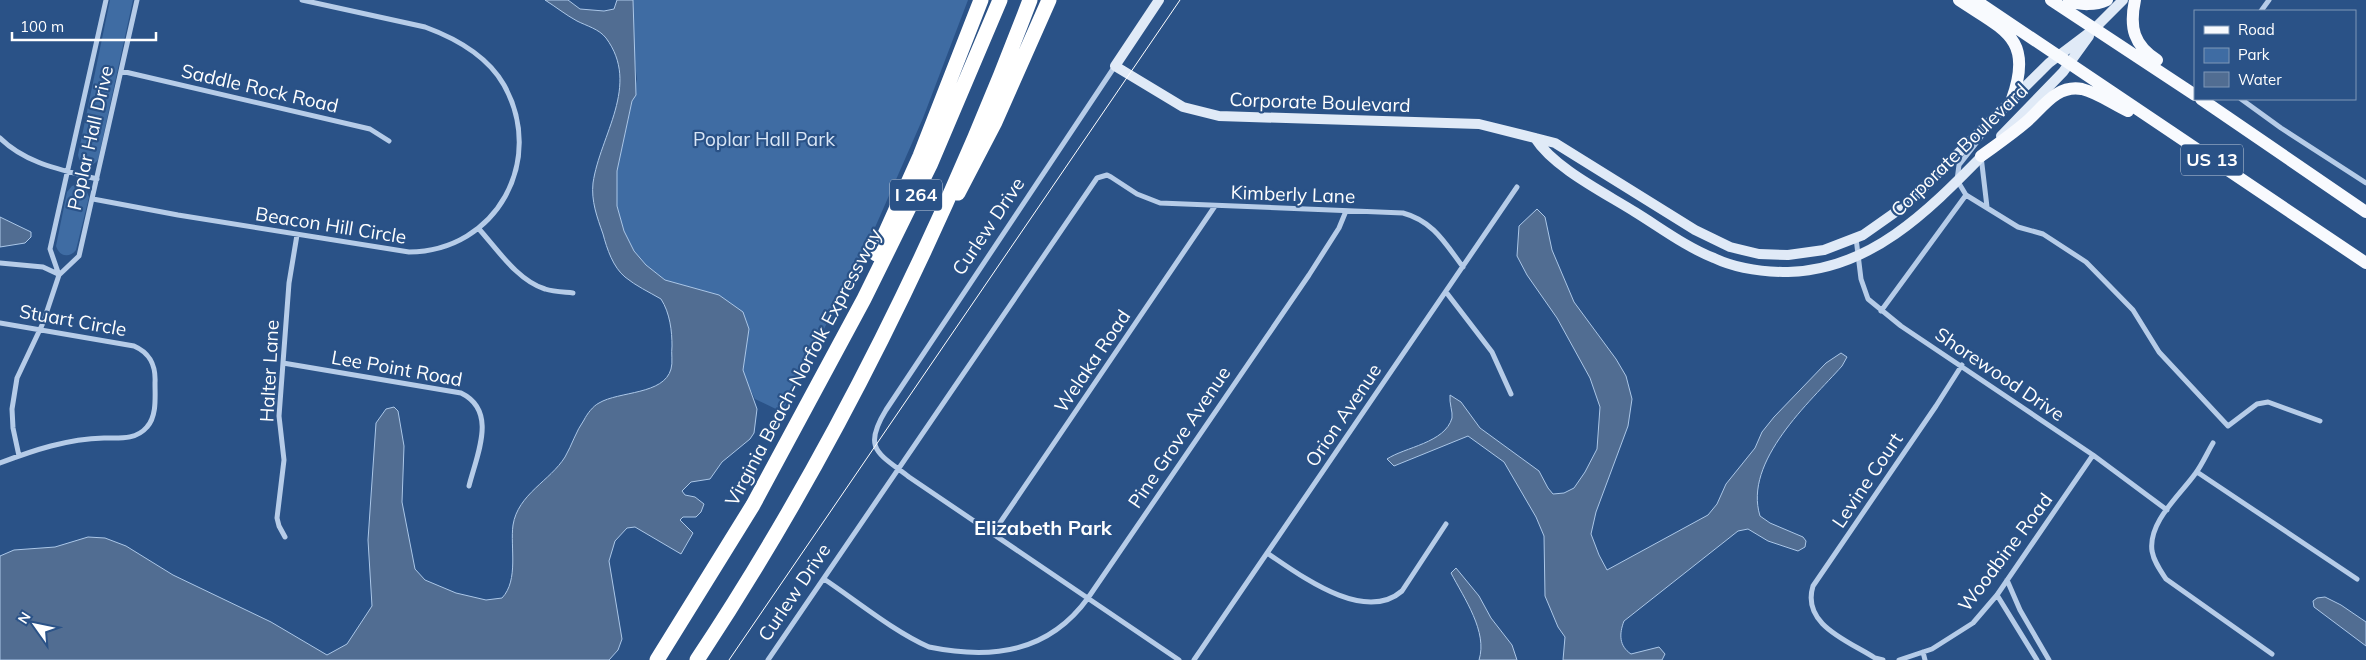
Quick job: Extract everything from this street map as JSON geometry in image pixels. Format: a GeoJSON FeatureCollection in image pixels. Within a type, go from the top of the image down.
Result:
{"type":"FeatureCollection","features":[{"type":"Feature","properties":{"kind":"highway"},"geometry":{"type":"LineString","coordinates":[[818,383],[920,156],[981,0]]}},
{"type":"Feature","properties":{"kind":"highway","name":"Virginia Beach-Norfolk Expressway"},"geometry":{"type":"LineString","coordinates":[[657,660],[753,505],[864,299],[930,165],[1000,0]]}},
{"type":"Feature","properties":{"kind":"highway","name":"I 264"},"geometry":{"type":"LineString","coordinates":[[697,660],[750,575],[813,466],[868,363],[918,261],[987,108],[1030,0]]}},
{"type":"Feature","properties":{"kind":"highway"},"geometry":{"type":"LineString","coordinates":[[918,261],[969,175],[1020,69],[1050,0]]}},
{"type":"Feature","properties":{"kind":"main road"},"geometry":{"type":"LineString","coordinates":[[1959,0],[2012,38],[2021,68],[2012,99]]}},
{"type":"Feature","properties":{"kind":"main road","name":"US 13"},"geometry":{"type":"LineString","coordinates":[[1975,0],[2169,132],[2366,262]]}},
{"type":"Feature","properties":{"kind":"main road"},"geometry":{"type":"LineString","coordinates":[[2051,0],[2194,94]]}},
{"type":"Feature","properties":{"kind":"main road"},"geometry":{"type":"LineString","coordinates":[[2069,0],[2082,4],[2093,4],[2106,0]]}},
{"type":"Feature","properties":{"kind":"main road"},"geometry":{"type":"LineString","coordinates":[[2135,0],[2133,26],[2139,45],[2144,51],[2194,84]]}},
{"type":"Feature","properties":{"kind":"main road"},"geometry":{"type":"LineString","coordinates":[[1982,156],[2026,122],[2051,98],[2066,90],[2081,89],[2094,93],[2169,132]]}},
{"type":"Feature","properties":{"kind":"main road","name":"US 13"},"geometry":{"type":"LineString","coordinates":[[2203,100],[2236,121],[2366,212]]}},
{"type":"Feature","properties":{"kind":"main road"},"geometry":{"type":"LineString","coordinates":[[2211,100],[2236,121]]}},
{"type":"Feature","properties":{"kind":"street","name":"Poplar Hall Drive"},"geometry":{"type":"LineString","coordinates":[[59,274],[50,249],[106,0]]}},
{"type":"Feature","properties":{"kind":"street","name":"Poplar Hall Drive"},"geometry":{"type":"LineString","coordinates":[[19,456],[13,428],[14,391],[26,354],[40,329],[59,274],[79,256],[137,0]]}},
{"type":"Feature","properties":{"kind":"street","name":"Beacon Hill Circle"},"geometry":{"type":"LineString","coordinates":[[93,199],[297,235],[416,252],[450,245],[478,228],[502,203],[513,181],[520,157],[515,114],[503,84],[484,61],[470,49],[439,32],[425,27],[302,0]]}},
{"type":"Feature","properties":{"kind":"street","name":"Curlew Drive"},"geometry":{"type":"LineString","coordinates":[[899,469],[879,453],[874,445],[874,433],[878,422],[1159,0]]}},
{"type":"Feature","properties":{"kind":"street","name":"Corporate Boulevard"},"geometry":{"type":"LineString","coordinates":[[1115,66],[1172,102],[1197,112],[1219,116],[1479,124],[1555,143],[1695,230],[1742,251],[1759,254],[1804,254],[1824,250],[1856,238],[1881,224],[1907,204],[2012,99],[2058,56],[2094,29],[2123,0]]}},
{"type":"Feature","properties":{"kind":"street","name":"Corporate Boulevard"},"geometry":{"type":"LineString","coordinates":[[1535,138],[1540,146],[1564,166],[1696,250],[1715,259],[1761,271],[1783,272],[1824,268],[1859,256],[1879,246],[1904,229],[1982,156],[2070,64],[2094,29]]}},
{"type":"Feature","properties":{"kind":"street","name":"Saddle Rock Road"},"geometry":{"type":"LineString","coordinates":[[121,70],[370,129],[389,141]]}},
{"type":"Feature","properties":{"kind":"street"},"geometry":{"type":"LineString","coordinates":[[2242,100],[2281,128],[2366,183]]}},
{"type":"Feature","properties":{"kind":"street"},"geometry":{"type":"LineString","coordinates":[[1991,122],[1972,150],[1961,161],[1957,180],[1966,195],[2018,227],[2043,234],[2086,262],[2133,310],[2159,352],[2228,426],[2257,404],[2268,402],[2320,421]]}},
{"type":"Feature","properties":{"kind":"street"},"geometry":{"type":"LineString","coordinates":[[0,138],[21,155],[38,163],[97,179]]}},
{"type":"Feature","properties":{"kind":"street"},"geometry":{"type":"LineString","coordinates":[[1982,156],[1987,207]]}},
{"type":"Feature","properties":{"kind":"street","name":"Curlew Drive"},"geometry":{"type":"LineString","coordinates":[[768,660],[1092,183],[1097,178],[1107,175]]}},
{"type":"Feature","properties":{"kind":"street","name":"Kimberly Lane"},"geometry":{"type":"LineString","coordinates":[[1107,175],[1148,200],[1160,203],[1403,213],[1416,217],[1435,229],[1463,267]]}},
{"type":"Feature","properties":{"kind":"street","name":"Orion Avenue"},"geometry":{"type":"LineString","coordinates":[[1194,660],[1517,187]]}},
{"type":"Feature","properties":{"kind":"street"},"geometry":{"type":"LineString","coordinates":[[1882,311],[1966,195]]}},
{"type":"Feature","properties":{"kind":"street","name":"Welaka Road"},"geometry":{"type":"LineString","coordinates":[[993,533],[1215,206]]}},
{"type":"Feature","properties":{"kind":"street","name":"Pine Grove Avenue"},"geometry":{"type":"LineString","coordinates":[[824,579],[911,638],[929,647],[963,658],[980,659],[1016,654],[1041,643],[1069,622],[1088,598],[1309,275],[1339,228],[1346,211]]}},
{"type":"Feature","properties":{"kind":"street"},"geometry":{"type":"LineString","coordinates":[[478,228],[505,259],[528,280],[546,289],[573,293]]}},
{"type":"Feature","properties":{"kind":"street","name":"Halter Lane"},"geometry":{"type":"LineString","coordinates":[[285,537],[277,518],[284,460],[280,416],[289,282],[297,235]]}},
{"type":"Feature","properties":{"kind":"street","name":"Shorewood Drive"},"geometry":{"type":"LineString","coordinates":[[1856,238],[1861,278],[1868,299],[1882,311],[2093,455],[2167,510]]}},
{"type":"Feature","properties":{"kind":"street"},"geometry":{"type":"LineString","coordinates":[[0,263],[43,267],[59,274]]}},
{"type":"Feature","properties":{"kind":"street"},"geometry":{"type":"LineString","coordinates":[[1446,292],[1492,352],[1511,394]]}},
{"type":"Feature","properties":{"kind":"street","name":"Stuart Circle"},"geometry":{"type":"LineString","coordinates":[[0,323],[134,346],[142,349],[153,363],[155,371],[154,414],[147,427],[130,438],[61,443],[0,463]]}},
{"type":"Feature","properties":{"kind":"street","name":"Lee Point Road"},"geometry":{"type":"LineString","coordinates":[[283,363],[461,392],[468,396],[480,410],[484,427],[469,486]]}},
{"type":"Feature","properties":{"kind":"street","name":"Levine Court"},"geometry":{"type":"LineString","coordinates":[[1883,660],[1875,658],[1829,629],[1815,615],[1810,599],[1813,586],[1962,365]]}},
{"type":"Feature","properties":{"kind":"street"},"geometry":{"type":"LineString","coordinates":[[2213,443],[2197,472],[2157,526],[2152,550],[2155,562],[2166,579],[2272,654]]}},
{"type":"Feature","properties":{"kind":"street","name":"Woodbine Road"},"geometry":{"type":"LineString","coordinates":[[1899,660],[1932,649],[1973,623],[1997,595],[2093,455]]}},
{"type":"Feature","properties":{"kind":"street"},"geometry":{"type":"LineString","coordinates":[[899,469],[1179,660]]}},
{"type":"Feature","properties":{"kind":"street"},"geometry":{"type":"LineString","coordinates":[[2197,472],[2357,579]]}},
{"type":"Feature","properties":{"kind":"street"},"geometry":{"type":"LineString","coordinates":[[1267,553],[1317,586],[1330,592],[1370,603],[1379,603],[1394,598],[1402,591],[1446,524]]}},
{"type":"Feature","properties":{"kind":"street"},"geometry":{"type":"LineString","coordinates":[[2007,580],[2020,610],[2049,660]]}},
{"type":"Feature","properties":{"kind":"street"},"geometry":{"type":"LineString","coordinates":[[1997,595],[2037,660]]}},
{"type":"Feature","properties":{"kind":"street"},"geometry":{"type":"LineString","coordinates":[[1923,652],[1924,660]]}},
{"type":"Feature","properties":{"kind":"green space"},"geometry":{"type":"Polygon","coordinates":[[[110,0],[133,0],[98,160],[92,165],[86,165],[81,162],[78,155],[110,0]]]}},
{"type":"Feature","properties":{"kind":"green space","name":"Poplar Hall Park"},"geometry":{"type":"Polygon","coordinates":[[[633,0],[968,0],[923,118],[873,232],[782,412],[755,399],[746,380],[743,370],[749,329],[719,295],[665,280],[646,265],[634,251],[624,231],[617,206],[617,171],[637,79],[634,55],[633,0]]]}},
{"type":"Feature","properties":{"kind":"green space"},"geometry":{"type":"Polygon","coordinates":[[[79,184],[85,187],[89,197],[76,250],[70,255],[65,255],[59,252],[56,246],[67,192],[72,186],[79,184]]]}},
{"type":"Feature","properties":{"kind":"water"},"geometry":{"type":"Polygon","coordinates":[[[545,0],[568,0],[580,9],[604,11],[614,9],[617,0],[633,0],[636,95],[632,101],[617,171],[617,206],[624,231],[634,251],[646,265],[665,280],[719,295],[743,312],[749,329],[743,370],[757,409],[754,433],[750,439],[722,462],[710,479],[691,482],[682,491],[685,495],[695,497],[704,504],[701,512],[696,517],[683,517],[680,520],[693,533],[681,554],[635,527],[627,528],[615,541],[609,561],[622,639],[618,650],[609,660],[0,660],[0,556],[14,550],[55,547],[88,537],[105,538],[126,546],[173,575],[271,622],[327,655],[347,644],[372,606],[368,540],[376,423],[386,409],[394,407],[398,411],[404,446],[402,502],[415,569],[425,580],[456,593],[486,600],[502,598],[507,591],[512,573],[513,525],[521,505],[559,466],[581,424],[595,406],[608,399],[660,384],[667,377],[672,364],[671,328],[664,304],[661,299],[629,280],[617,268],[606,246],[594,203],[593,183],[597,165],[619,92],[620,74],[616,56],[606,38],[600,32],[573,19],[545,0]]]}},
{"type":"Feature","properties":{"kind":"water"},"geometry":{"type":"Polygon","coordinates":[[[1537,209],[1545,217],[1552,250],[1574,302],[1616,359],[1626,376],[1632,399],[1628,426],[1596,512],[1591,534],[1607,570],[1708,515],[1717,504],[1726,484],[1755,448],[1762,432],[1774,417],[1826,363],[1841,353],[1847,357],[1842,366],[1813,397],[1783,434],[1770,454],[1761,474],[1757,495],[1760,516],[1770,523],[1803,537],[1806,541],[1805,547],[1798,551],[1768,541],[1748,529],[1738,531],[1624,621],[1621,639],[1627,651],[1631,654],[1659,647],[1665,654],[1662,660],[1563,660],[1565,637],[1558,627],[1545,596],[1544,536],[1536,517],[1504,462],[1468,436],[1394,466],[1387,459],[1433,439],[1448,426],[1452,418],[1450,395],[1461,402],[1480,428],[1539,471],[1553,494],[1564,493],[1574,488],[1585,472],[1597,449],[1600,407],[1590,378],[1557,318],[1527,275],[1517,256],[1519,226],[1537,209]]]}},
{"type":"Feature","properties":{"kind":"water"},"geometry":{"type":"Polygon","coordinates":[[[0,217],[31,232],[31,237],[25,243],[0,247],[0,217]]]}},
{"type":"Feature","properties":{"kind":"water"},"geometry":{"type":"Polygon","coordinates":[[[1456,568],[1479,596],[1491,618],[1512,645],[1517,660],[1479,660],[1481,649],[1478,627],[1451,573],[1456,568]]]}},
{"type":"Feature","properties":{"kind":"water"},"geometry":{"type":"Polygon","coordinates":[[[2325,597],[2366,622],[2366,646],[2314,607],[2313,601],[2317,598],[2325,597]]]}},
{"type":"Feature","properties":{"kind":"tram line"},"geometry":{"type":"LineString","coordinates":[[729,660],[1180,0]]}},
{"type":"Feature","properties":{"kind":"district","name":"Elizabeth Park"},"geometry":{"type":"Point","coordinates":[1043,528]}}]}
